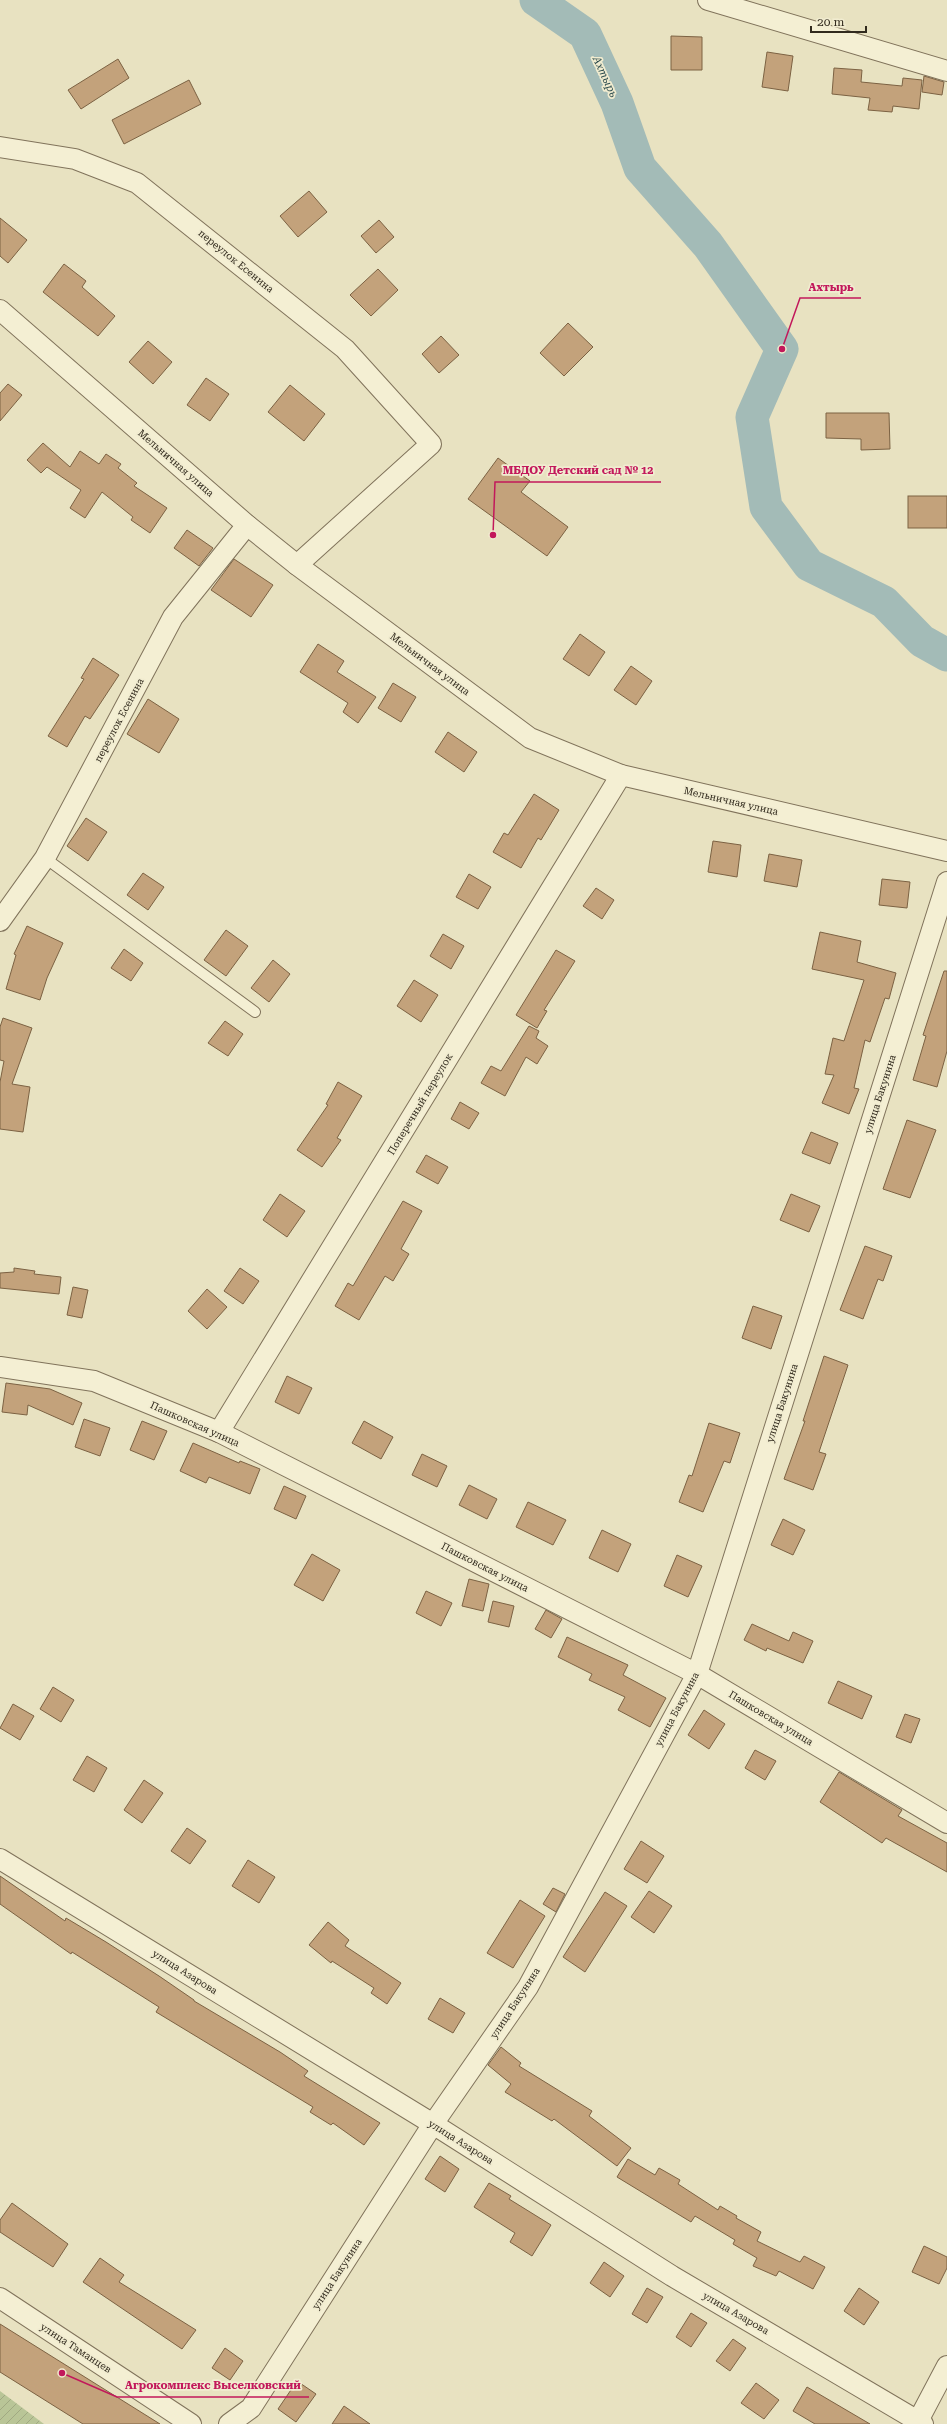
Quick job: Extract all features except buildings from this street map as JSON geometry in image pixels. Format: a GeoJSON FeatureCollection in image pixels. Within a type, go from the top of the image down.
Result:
{"type":"FeatureCollection","features":[{"type":"Feature","properties":{"kind":"street"},"geometry":{"type":"LineString","coordinates":[[708,0],[947,71]]}},
{"type":"Feature","properties":{"kind":"street","name":"переулок Есенина"},"geometry":{"type":"LineString","coordinates":[[0,147],[74,159],[137,183],[345,349],[431,444],[297,565]]}},
{"type":"Feature","properties":{"kind":"street","name":"Мельничная улица"},"geometry":{"type":"LineString","coordinates":[[0,310],[247,525],[297,565],[530,738],[621,775],[947,851]]}},
{"type":"Feature","properties":{"kind":"street","name":"переулок Есенина"},"geometry":{"type":"LineString","coordinates":[[0,921],[45,858],[173,617],[247,525]]}},
{"type":"Feature","properties":{"kind":"street","name":"Поперечный переулок"},"geometry":{"type":"LineString","coordinates":[[219,1432],[621,775]]}},
{"type":"Feature","properties":{"kind":"street","name":"улица Бакунина"},"geometry":{"type":"LineString","coordinates":[[229,2424],[251,2408],[433,2124],[528,1987],[697,1674],[947,882]]}},
{"type":"Feature","properties":{"kind":"street","name":"Пашковская улица"},"geometry":{"type":"LineString","coordinates":[[0,1367],[94,1381],[219,1432],[697,1674],[947,1823]]}},
{"type":"Feature","properties":{"kind":"street","name":"улица Азарова"},"geometry":{"type":"LineString","coordinates":[[0,1859],[433,2124],[672,2276],[921,2422]]}},
{"type":"Feature","properties":{"kind":"street","name":"улица Таманцев"},"geometry":{"type":"LineString","coordinates":[[0,2298],[191,2424]]}},
{"type":"Feature","properties":{"kind":"street"},"geometry":{"type":"LineString","coordinates":[[921,2422],[947,2366]]}},
{"type":"Feature","properties":{"kind":"lane"},"geometry":{"type":"LineString","coordinates":[[45,858],[255,1012]]}},
{"type":"Feature","properties":{"kind":"green space"},"geometry":{"type":"Polygon","coordinates":[[[0,2391],[44,2424],[0,2424],[0,2391]]]}},
{"type":"Feature","properties":{"kind":"waterway","name":"Ахтырь"},"geometry":{"type":"LineString","coordinates":[[536,0],[585,34],[617,103],[640,168],[708,245],[782,349],[752,417],[766,507],[809,565],[884,602],[922,641],[947,655]]}},
{"type":"Feature","properties":{"kind":"place","name":"Ахтырь"},"geometry":{"type":"Point","coordinates":[782,349]}},
{"type":"Feature","properties":{"kind":"place","name":"МБДОУ Детский сад № 12"},"geometry":{"type":"Point","coordinates":[493,535]}},
{"type":"Feature","properties":{"kind":"place","name":"Агрокомплекс Выселковский"},"geometry":{"type":"Point","coordinates":[62,2373]}}]}
